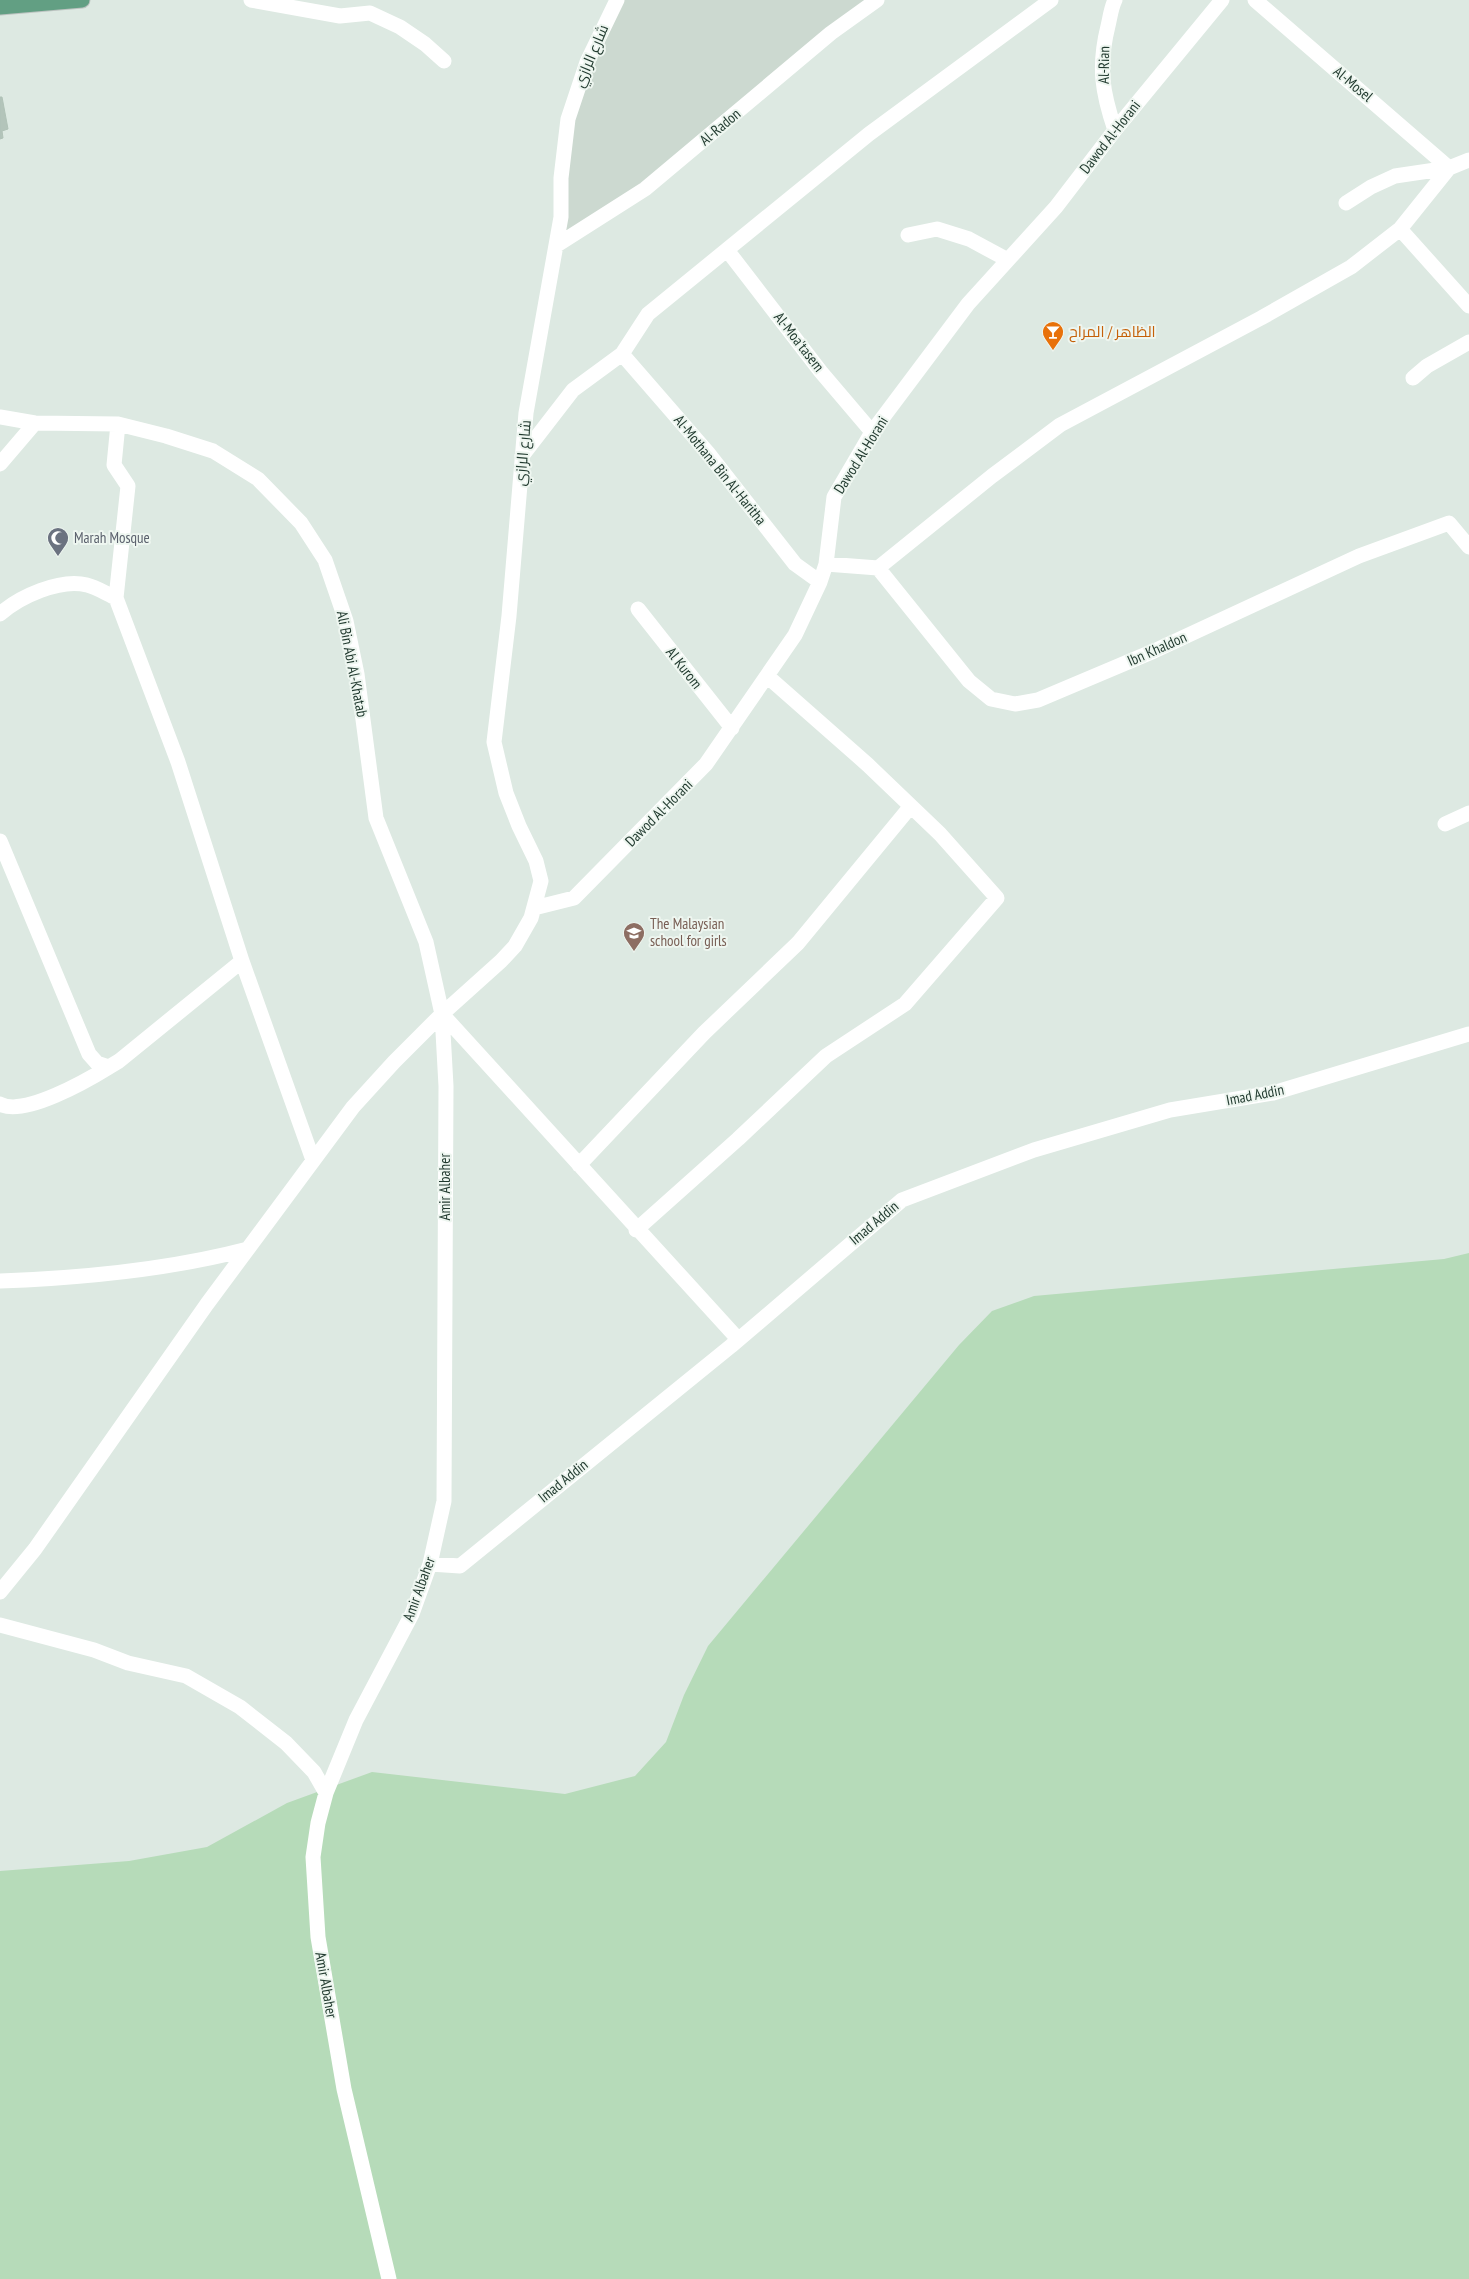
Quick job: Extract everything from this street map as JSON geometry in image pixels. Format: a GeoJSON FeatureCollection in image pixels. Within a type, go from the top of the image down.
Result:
{"type":"FeatureCollection","features":[{"type":"Feature","properties":{"kind":"main road"},"geometry":{"type":"LineString","coordinates":[[0,8],[82,0]]}},
{"type":"Feature","properties":{"kind":"street"},"geometry":{"type":"LineString","coordinates":[[251,0],[340,16],[370,14],[400,27],[425,44],[444,61]]}},
{"type":"Feature","properties":{"kind":"street","name":"شارع الرازي"},"geometry":{"type":"LineString","coordinates":[[534,908],[540,881],[540,871],[506,793],[494,742],[509,616],[522,456],[530,386],[561,218],[562,178],[568,119],[587,62],[617,0]]}},
{"type":"Feature","properties":{"kind":"street","name":"Al-Radon"},"geometry":{"type":"LineString","coordinates":[[557,245],[646,189],[831,33],[877,0]]}},
{"type":"Feature","properties":{"kind":"street"},"geometry":{"type":"LineString","coordinates":[[522,456],[573,390],[622,354],[648,314],[869,134],[1051,0]]}},
{"type":"Feature","properties":{"kind":"street","name":"Dawod Al-Horani"},"geometry":{"type":"LineString","coordinates":[[534,908],[570,900],[576,896],[706,764],[795,635],[820,582],[826,564],[834,497],[872,432],[968,304],[1056,207],[1115,130],[1222,0]]}},
{"type":"Feature","properties":{"kind":"street","name":"Al-Mosel"},"geometry":{"type":"LineString","coordinates":[[1255,0],[1449,168]]}},
{"type":"Feature","properties":{"kind":"street","name":"Al-Rian"},"geometry":{"type":"LineString","coordinates":[[1111,1],[1101,65],[1105,100],[1115,130]]}},
{"type":"Feature","properties":{"kind":"street"},"geometry":{"type":"LineString","coordinates":[[1346,202],[1371,187],[1395,176],[1449,168],[1469,160]]}},
{"type":"Feature","properties":{"kind":"street"},"geometry":{"type":"LineString","coordinates":[[826,564],[878,568],[992,476],[1060,425],[1261,318],[1351,267],[1400,229],[1449,168]]}},
{"type":"Feature","properties":{"kind":"street"},"geometry":{"type":"LineString","coordinates":[[908,236],[937,229],[969,239],[1008,260]]}},
{"type":"Feature","properties":{"kind":"street"},"geometry":{"type":"LineString","coordinates":[[1400,229],[1469,306]]}},
{"type":"Feature","properties":{"kind":"street","name":"Al-Moa'tasem"},"geometry":{"type":"LineString","coordinates":[[727,250],[821,372],[872,432]]}},
{"type":"Feature","properties":{"kind":"street"},"geometry":{"type":"LineString","coordinates":[[1413,378],[1427,366],[1469,342]]}},
{"type":"Feature","properties":{"kind":"street","name":"Al-Mothana Bin Al-Haritha"},"geometry":{"type":"LineString","coordinates":[[622,354],[708,453],[795,564],[820,582]]}},
{"type":"Feature","properties":{"kind":"street","name":"Ali Bin Abi Al-Khatab"},"geometry":{"type":"LineString","coordinates":[[0,417],[35,423],[118,424],[166,436],[213,451],[258,479],[301,522],[325,560],[346,621],[357,674],[376,818],[426,942],[442,1014]]}},
{"type":"Feature","properties":{"kind":"street"},"geometry":{"type":"LineString","coordinates":[[0,464],[35,423]]}},
{"type":"Feature","properties":{"kind":"street"},"geometry":{"type":"LineString","coordinates":[[118,424],[114,465],[128,486],[116,598],[178,762],[242,961],[313,1160]]}},
{"type":"Feature","properties":{"kind":"street","name":"Ibn Khaldon"},"geometry":{"type":"LineString","coordinates":[[878,568],[969,681],[991,699],[1015,704],[1038,700],[1154,651],[1359,556],[1449,523],[1469,547]]}},
{"type":"Feature","properties":{"kind":"street"},"geometry":{"type":"LineString","coordinates":[[0,614],[8,606],[49,586],[86,584],[116,598]]}},
{"type":"Feature","properties":{"kind":"street","name":"Al Kurom"},"geometry":{"type":"LineString","coordinates":[[638,609],[732,728]]}},
{"type":"Feature","properties":{"kind":"street"},"geometry":{"type":"LineString","coordinates":[[636,1230],[738,1139],[826,1056],[905,1004],[997,898],[940,834],[868,764],[767,676]]}},
{"type":"Feature","properties":{"kind":"street"},"geometry":{"type":"LineString","coordinates":[[579,1165],[704,1033],[798,943],[910,806]]}},
{"type":"Feature","properties":{"kind":"street"},"geometry":{"type":"LineString","coordinates":[[1445,824],[1469,813]]}},
{"type":"Feature","properties":{"kind":"street"},"geometry":{"type":"LineString","coordinates":[[0,841],[89,1054],[97,1063],[109,1066]]}},
{"type":"Feature","properties":{"kind":"street"},"geometry":{"type":"LineString","coordinates":[[0,1592],[35,1549],[248,1249],[353,1107],[442,1014],[508,954],[521,937],[534,908]]}},
{"type":"Feature","properties":{"kind":"street"},"geometry":{"type":"LineString","coordinates":[[0,1104],[4,1106],[22,1106],[37,1102],[75,1086],[119,1061],[242,961]]}},
{"type":"Feature","properties":{"kind":"street"},"geometry":{"type":"LineString","coordinates":[[442,1014],[636,1230],[738,1339]]}},
{"type":"Feature","properties":{"kind":"street","name":"Amir Albaher"},"geometry":{"type":"LineString","coordinates":[[389,2279],[344,2089],[318,1937],[313,1858],[318,1823],[326,1793],[356,1720],[412,1614],[430,1564],[444,1501],[446,1086],[442,1014]]}},
{"type":"Feature","properties":{"kind":"street","name":"Imad Addin"},"geometry":{"type":"LineString","coordinates":[[430,1564],[460,1566],[738,1339],[902,1200],[1034,1150],[1170,1110],[1273,1092],[1469,1034]]}},
{"type":"Feature","properties":{"kind":"street"},"geometry":{"type":"LineString","coordinates":[[0,1280],[51,1279],[201,1261],[248,1249]]}},
{"type":"Feature","properties":{"kind":"street"},"geometry":{"type":"LineString","coordinates":[[0,1625],[94,1650],[128,1663],[186,1676],[240,1707],[286,1743],[314,1772],[326,1793]]}},
{"type":"Feature","properties":{"kind":"shaded area"},"geometry":{"type":"Polygon","coordinates":[[[621,0],[876,0],[648,184],[557,247],[577,76],[621,0]]]}},
{"type":"Feature","properties":{"kind":"green space"},"geometry":{"type":"Polygon","coordinates":[[[1469,1253],[1469,2279],[0,2279],[0,1871],[129,1861],[207,1847],[287,1803],[372,1772],[565,1794],[635,1776],[666,1742],[684,1695],[708,1646],[959,1345],[992,1311],[1034,1296],[1444,1259],[1469,1253]]]}},
{"type":"Feature","properties":{"kind":"building"},"geometry":{"type":"Polygon","coordinates":[[[0,97],[2,97],[8,129],[2,131],[3,138],[0,139],[0,97]]]}},
{"type":"Feature","properties":{"kind":"place","name":"الظاهر / المراح"},"geometry":{"type":"Point","coordinates":[1053,351]}},
{"type":"Feature","properties":{"kind":"place","name":"Marah Mosque"},"geometry":{"type":"Point","coordinates":[58,557]}},
{"type":"Feature","properties":{"kind":"place","name":"The Malaysian school for girls"},"geometry":{"type":"Point","coordinates":[634,952]}}]}
